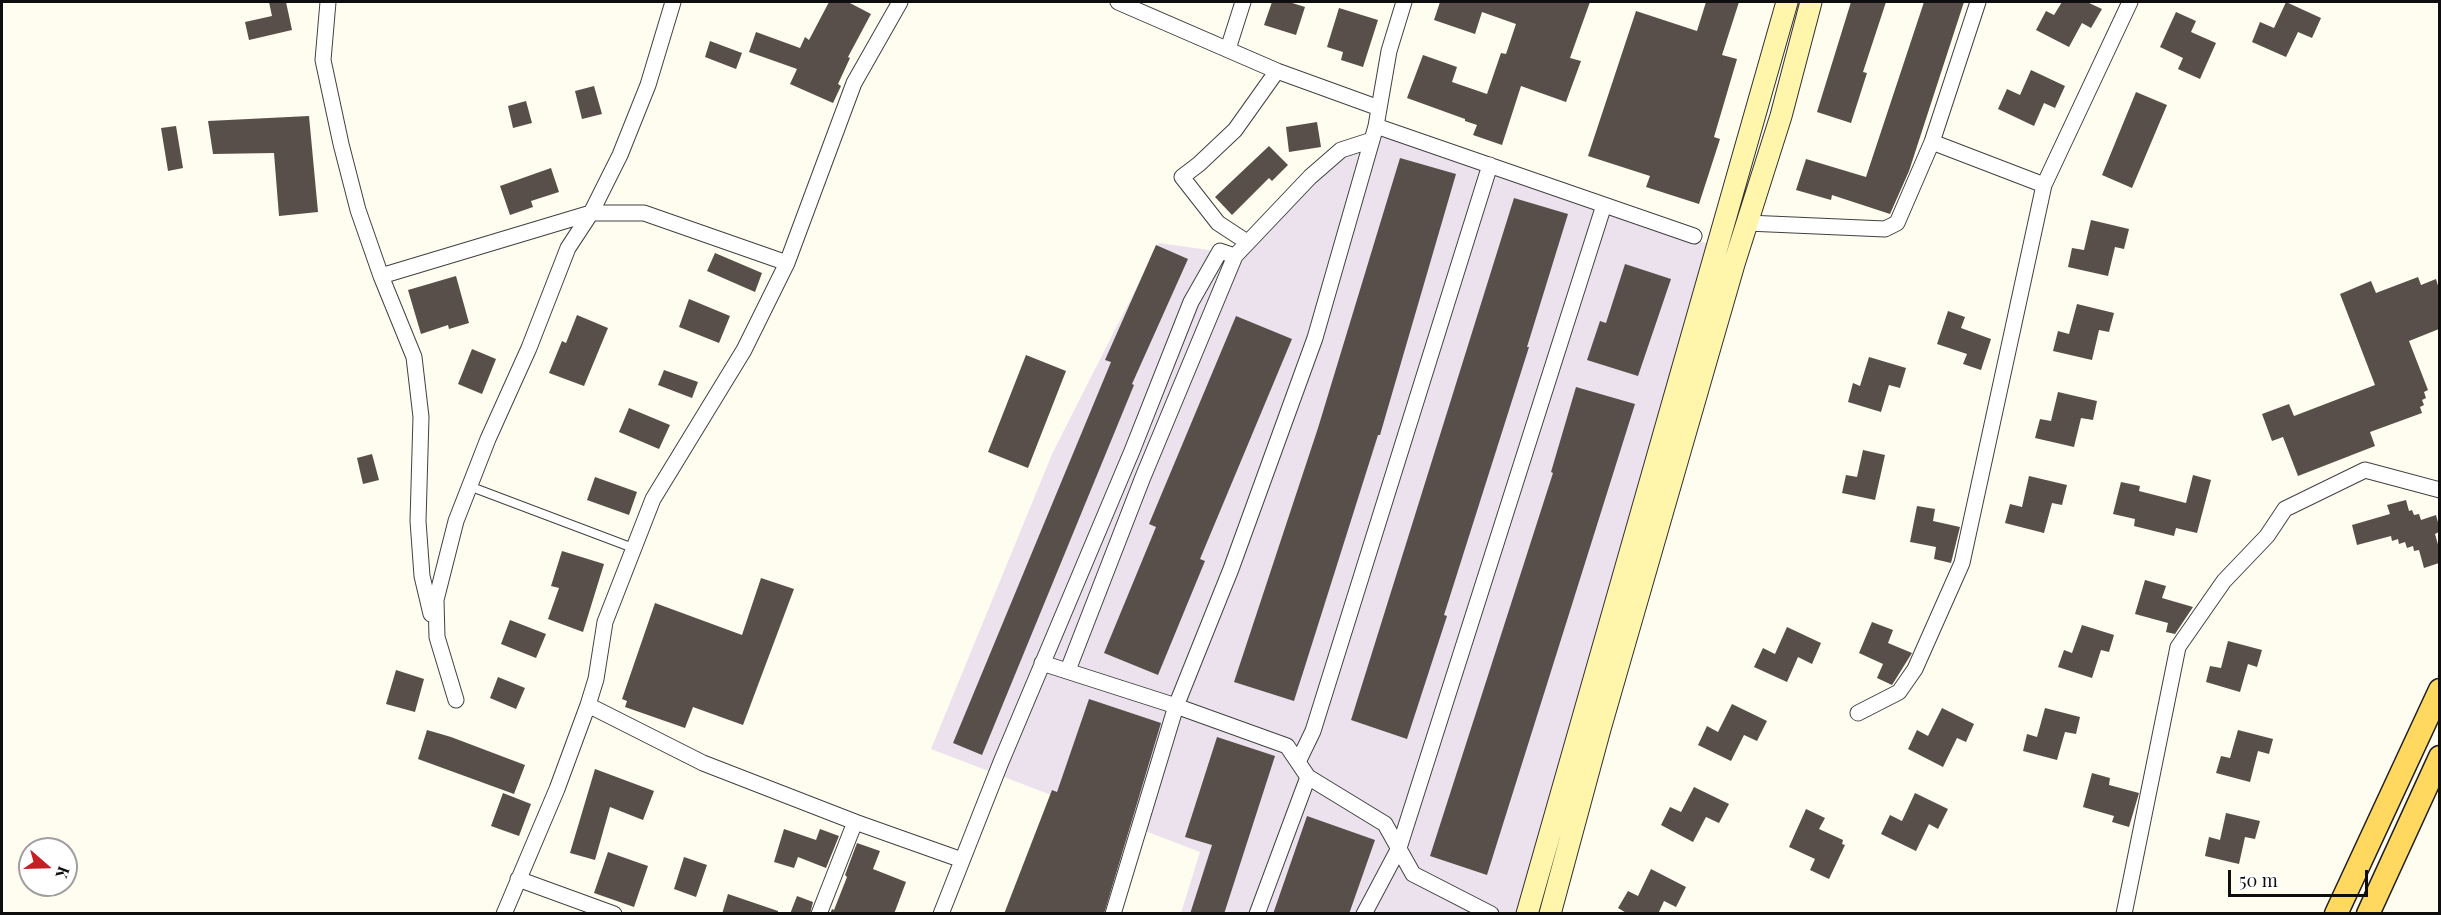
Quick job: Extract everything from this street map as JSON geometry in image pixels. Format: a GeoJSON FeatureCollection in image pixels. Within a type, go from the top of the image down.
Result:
{"type":"FeatureCollection","features":[{"type":"Feature","properties":{"kind":"main road"},"geometry":{"type":"LineString","coordinates":[[1527,914],[1787,2]]}},
{"type":"Feature","properties":{"kind":"main road"},"geometry":{"type":"LineString","coordinates":[[1550,914],[1600,729],[1780,116],[1811,2]]}},
{"type":"Feature","properties":{"kind":"main road"},"geometry":{"type":"LineString","coordinates":[[2336,914],[2439,690]]}},
{"type":"Feature","properties":{"kind":"main road"},"geometry":{"type":"LineString","coordinates":[[2368,914],[2439,757]]}},
{"type":"Feature","properties":{"kind":"street"},"geometry":{"type":"LineString","coordinates":[[328,2],[323,60],[358,210],[381,276],[414,357],[421,417],[418,521],[422,576],[456,700]]}},
{"type":"Feature","properties":{"kind":"street"},"geometry":{"type":"LineString","coordinates":[[437,637],[436,600],[456,521],[469,486],[568,248],[591,213],[620,155],[648,85],[673,2]]}},
{"type":"Feature","properties":{"kind":"street"},"geometry":{"type":"LineString","coordinates":[[504,914],[557,789],[588,705],[596,679],[605,622],[653,499],[744,350],[787,263],[854,83],[900,2]]}},
{"type":"Feature","properties":{"kind":"street"},"geometry":{"type":"LineString","coordinates":[[1118,2],[1277,70],[1379,108]]}},
{"type":"Feature","properties":{"kind":"street"},"geometry":{"type":"LineString","coordinates":[[1228,49],[1243,2]]}},
{"type":"Feature","properties":{"kind":"street"},"geometry":{"type":"LineString","coordinates":[[1113,914],[1176,706],[1232,569],[1315,338],[1374,133],[1389,51],[1404,2]]}},
{"type":"Feature","properties":{"kind":"street"},"geometry":{"type":"LineString","coordinates":[[1747,223],[1885,230],[1897,223],[1932,142],[1978,2]]}},
{"type":"Feature","properties":{"kind":"street"},"geometry":{"type":"LineString","coordinates":[[1858,713],[1899,692],[1915,669],[1962,563],[2043,185],[2130,2]]}},
{"type":"Feature","properties":{"kind":"street"},"geometry":{"type":"LineString","coordinates":[[1247,242],[1218,223],[1182,177],[1235,130],[1277,70]]}},
{"type":"Feature","properties":{"kind":"street"},"geometry":{"type":"LineString","coordinates":[[1068,670],[1143,477],[1235,256],[1310,177],[1341,150],[1374,133],[1490,165],[1694,236]]}},
{"type":"Feature","properties":{"kind":"street"},"geometry":{"type":"LineString","coordinates":[[1932,142],[2043,185]]}},
{"type":"Feature","properties":{"kind":"street"},"geometry":{"type":"LineString","coordinates":[[1298,762],[1313,731],[1490,165]]}},
{"type":"Feature","properties":{"kind":"street"},"geometry":{"type":"LineString","coordinates":[[1364,914],[1399,848],[1604,205]]}},
{"type":"Feature","properties":{"kind":"street"},"geometry":{"type":"LineString","coordinates":[[381,276],[591,213],[644,213],[787,263]]}},
{"type":"Feature","properties":{"kind":"street"},"geometry":{"type":"LineString","coordinates":[[940,914],[1042,663],[1132,451],[1191,302],[1220,251],[1235,256]]}},
{"type":"Feature","properties":{"kind":"street"},"geometry":{"type":"LineString","coordinates":[[2124,914],[2178,647],[2224,582],[2267,536],[2285,509],[2365,470],[2439,490]]}},
{"type":"Feature","properties":{"kind":"street"},"geometry":{"type":"LineString","coordinates":[[1042,663],[1176,706],[1287,746],[1308,777],[1385,824],[1413,874],[1491,914]]}},
{"type":"Feature","properties":{"kind":"street"},"geometry":{"type":"LineString","coordinates":[[588,705],[704,763],[855,822],[962,860]]}},
{"type":"Feature","properties":{"kind":"street"},"geometry":{"type":"LineString","coordinates":[[1257,914],[1308,777]]}},
{"type":"Feature","properties":{"kind":"street"},"geometry":{"type":"LineString","coordinates":[[819,914],[855,822]]}},
{"type":"Feature","properties":{"kind":"street"},"geometry":{"type":"LineString","coordinates":[[518,879],[614,914]]}},
{"type":"Feature","properties":{"kind":"lane"},"geometry":{"type":"LineString","coordinates":[[469,486],[633,548]]}},
{"type":"Feature","properties":{"kind":"shaded area"},"geometry":{"type":"Polygon","coordinates":[[[1377,129],[1600,209],[1715,246],[1525,913],[1181,913],[1200,852],[931,749],[1053,452],[1159,243],[1209,250],[1237,259],[1311,180],[1377,129]]]}},
{"type":"Feature","properties":{"kind":"building"},"geometry":{"type":"Polygon","coordinates":[[[269,2],[286,2],[292,30],[249,40],[245,22],[272,16],[269,2]]]}},
{"type":"Feature","properties":{"kind":"building"},"geometry":{"type":"Polygon","coordinates":[[[829,2],[848,2],[871,14],[848,57],[850,58],[838,84],[841,86],[833,103],[790,84],[797,69],[749,52],[756,32],[800,48],[805,37],[809,40],[829,2]]]}},
{"type":"Feature","properties":{"kind":"building"},"geometry":{"type":"Polygon","coordinates":[[[1272,2],[1289,2],[1305,7],[1296,35],[1264,25],[1272,2]]]}},
{"type":"Feature","properties":{"kind":"building"},"geometry":{"type":"Polygon","coordinates":[[[1440,2],[1590,2],[1570,58],[1581,61],[1566,102],[1521,86],[1502,145],[1473,135],[1477,125],[1465,119],[1407,98],[1423,55],[1457,67],[1452,82],[1487,94],[1501,53],[1506,54],[1516,24],[1482,12],[1475,34],[1434,20],[1440,2]]]}},
{"type":"Feature","properties":{"kind":"building"},"geometry":{"type":"Polygon","coordinates":[[[1706,2],[1739,2],[1722,55],[1737,59],[1714,137],[1720,139],[1699,204],[1646,187],[1650,176],[1588,156],[1636,11],[1697,31],[1706,2]]]}},
{"type":"Feature","properties":{"kind":"building"},"geometry":{"type":"Polygon","coordinates":[[[1851,2],[1886,2],[1863,72],[1867,73],[1851,123],[1817,112],[1851,2]]]}},
{"type":"Feature","properties":{"kind":"building"},"geometry":{"type":"Polygon","coordinates":[[[1924,2],[1964,2],[1909,171],[1890,214],[1832,195],[1831,200],[1796,190],[1806,159],[1866,177],[1924,2]]]}},
{"type":"Feature","properties":{"kind":"building"},"geometry":{"type":"Polygon","coordinates":[[[2062,2],[2087,2],[2102,9],[2091,28],[2082,23],[2069,47],[2036,30],[2046,11],[2054,15],[2062,2]]]}},
{"type":"Feature","properties":{"kind":"building"},"geometry":{"type":"Polygon","coordinates":[[[2286,2],[2321,18],[2312,38],[2298,32],[2286,57],[2252,42],[2260,22],[2274,28],[2286,2]]]}},
{"type":"Feature","properties":{"kind":"building"},"geometry":{"type":"Polygon","coordinates":[[[1339,8],[1378,20],[1363,67],[1341,60],[1343,52],[1327,47],[1339,8]]]}},
{"type":"Feature","properties":{"kind":"building"},"geometry":{"type":"Polygon","coordinates":[[[2176,12],[2196,21],[2191,32],[2216,43],[2200,79],[2178,69],[2183,58],[2160,47],[2176,12]]]}},
{"type":"Feature","properties":{"kind":"building"},"geometry":{"type":"Polygon","coordinates":[[[710,41],[742,53],[736,69],[705,57],[710,41]]]}},
{"type":"Feature","properties":{"kind":"building"},"geometry":{"type":"Polygon","coordinates":[[[2031,70],[2065,86],[2055,108],[2044,103],[2034,126],[1998,109],[2007,89],[2020,95],[2031,70]]]}},
{"type":"Feature","properties":{"kind":"building"},"geometry":{"type":"Polygon","coordinates":[[[594,86],[602,114],[582,119],[575,91],[594,86]]]}},
{"type":"Feature","properties":{"kind":"building"},"geometry":{"type":"Polygon","coordinates":[[[2136,92],[2167,105],[2132,188],[2102,175],[2136,92]]]}},
{"type":"Feature","properties":{"kind":"building"},"geometry":{"type":"Polygon","coordinates":[[[526,101],[532,123],[513,128],[508,106],[526,101]]]}},
{"type":"Feature","properties":{"kind":"building"},"geometry":{"type":"Polygon","coordinates":[[[309,116],[318,212],[279,216],[274,153],[213,154],[208,121],[309,116]]]}},
{"type":"Feature","properties":{"kind":"building"},"geometry":{"type":"Polygon","coordinates":[[[1317,122],[1321,147],[1289,152],[1286,127],[1317,122]]]}},
{"type":"Feature","properties":{"kind":"building"},"geometry":{"type":"Polygon","coordinates":[[[176,126],[183,168],[168,171],[161,128],[176,126]]]}},
{"type":"Feature","properties":{"kind":"building"},"geometry":{"type":"Polygon","coordinates":[[[1269,146],[1288,165],[1272,181],[1269,178],[1232,215],[1215,197],[1269,146]]]}},
{"type":"Feature","properties":{"kind":"building"},"geometry":{"type":"Polygon","coordinates":[[[1400,158],[1456,174],[1380,435],[1378,435],[1294,701],[1234,682],[1318,428],[1400,158]]]}},
{"type":"Feature","properties":{"kind":"building"},"geometry":{"type":"Polygon","coordinates":[[[551,168],[559,192],[531,201],[533,207],[510,215],[500,186],[551,168]]]}},
{"type":"Feature","properties":{"kind":"building"},"geometry":{"type":"Polygon","coordinates":[[[1514,198],[1568,214],[1527,347],[1529,347],[1444,615],[1447,616],[1407,739],[1351,720],[1514,198]]]}},
{"type":"Feature","properties":{"kind":"building"},"geometry":{"type":"Polygon","coordinates":[[[2091,220],[2129,229],[2124,249],[2115,247],[2108,276],[2068,267],[2072,248],[2084,250],[2091,220]]]}},
{"type":"Feature","properties":{"kind":"building"},"geometry":{"type":"Polygon","coordinates":[[[1156,245],[1188,259],[1132,384],[1134,385],[982,755],[953,743],[1111,362],[1105,360],[1156,245]]]}},
{"type":"Feature","properties":{"kind":"building"},"geometry":{"type":"Polygon","coordinates":[[[715,253],[762,273],[755,292],[707,271],[715,253]]]}},
{"type":"Feature","properties":{"kind":"building"},"geometry":{"type":"Polygon","coordinates":[[[1625,264],[1671,279],[1638,376],[1587,360],[1600,321],[1606,323],[1625,264]]]}},
{"type":"Feature","properties":{"kind":"building"},"geometry":{"type":"Polygon","coordinates":[[[456,276],[469,323],[449,329],[448,325],[421,334],[408,290],[456,276]]]}},
{"type":"Feature","properties":{"kind":"building"},"geometry":{"type":"Polygon","coordinates":[[[2418,277],[2421,285],[2436,279],[2439,289],[2439,329],[2409,341],[2428,390],[2424,392],[2426,398],[2422,400],[2424,405],[2420,407],[2422,413],[2370,432],[2375,446],[2298,476],[2283,437],[2272,441],[2262,414],[2289,404],[2294,416],[2375,385],[2340,294],[2371,281],[2376,293],[2418,277]]]}},
{"type":"Feature","properties":{"kind":"building"},"geometry":{"type":"Polygon","coordinates":[[[689,299],[730,316],[719,343],[679,327],[689,299]]]}},
{"type":"Feature","properties":{"kind":"building"},"geometry":{"type":"Polygon","coordinates":[[[2077,304],[2114,313],[2109,332],[2099,330],[2092,360],[2053,351],[2058,331],[2069,334],[2077,304]]]}},
{"type":"Feature","properties":{"kind":"building"},"geometry":{"type":"Polygon","coordinates":[[[1948,311],[1965,317],[1961,328],[1991,339],[1981,370],[1963,364],[1967,354],[1937,344],[1948,311]]]}},
{"type":"Feature","properties":{"kind":"building"},"geometry":{"type":"Polygon","coordinates":[[[577,315],[608,328],[584,386],[549,373],[562,341],[566,343],[577,315]]]}},
{"type":"Feature","properties":{"kind":"building"},"geometry":{"type":"Polygon","coordinates":[[[1236,316],[1292,339],[1200,559],[1205,561],[1158,675],[1104,653],[1156,527],[1149,524],[1236,316]]]}},
{"type":"Feature","properties":{"kind":"building"},"geometry":{"type":"Polygon","coordinates":[[[472,349],[496,359],[482,394],[458,384],[472,349]]]}},
{"type":"Feature","properties":{"kind":"building"},"geometry":{"type":"Polygon","coordinates":[[[1026,355],[1066,371],[1028,468],[988,452],[1026,355]]]}},
{"type":"Feature","properties":{"kind":"building"},"geometry":{"type":"Polygon","coordinates":[[[1869,357],[1906,368],[1900,388],[1889,385],[1881,412],[1848,402],[1853,383],[1860,386],[1869,357]]]}},
{"type":"Feature","properties":{"kind":"building"},"geometry":{"type":"Polygon","coordinates":[[[664,370],[698,382],[692,398],[658,385],[664,370]]]}},
{"type":"Feature","properties":{"kind":"building"},"geometry":{"type":"Polygon","coordinates":[[[1576,387],[1635,404],[1487,875],[1430,856],[1553,473],[1551,472],[1576,387]]]}},
{"type":"Feature","properties":{"kind":"building"},"geometry":{"type":"Polygon","coordinates":[[[2058,392],[2097,401],[2093,420],[2081,418],[2074,447],[2035,438],[2040,419],[2051,421],[2058,392]]]}},
{"type":"Feature","properties":{"kind":"building"},"geometry":{"type":"Polygon","coordinates":[[[629,408],[670,425],[659,449],[619,432],[629,408]]]}},
{"type":"Feature","properties":{"kind":"building"},"geometry":{"type":"Polygon","coordinates":[[[1863,450],[1885,455],[1875,500],[1842,493],[1846,475],[1857,477],[1863,450]]]}},
{"type":"Feature","properties":{"kind":"building"},"geometry":{"type":"Polygon","coordinates":[[[372,454],[379,480],[363,484],[357,458],[372,454]]]}},
{"type":"Feature","properties":{"kind":"building"},"geometry":{"type":"Polygon","coordinates":[[[2193,475],[2211,480],[2197,533],[2176,528],[2174,536],[2134,526],[2135,519],[2113,514],[2121,482],[2140,486],[2139,491],[2186,503],[2193,475]]]}},
{"type":"Feature","properties":{"kind":"building"},"geometry":{"type":"Polygon","coordinates":[[[2029,476],[2067,485],[2062,505],[2052,503],[2044,533],[2005,523],[2010,504],[2022,507],[2029,476]]]}},
{"type":"Feature","properties":{"kind":"building"},"geometry":{"type":"Polygon","coordinates":[[[595,477],[637,492],[629,515],[587,500],[595,477]]]}},
{"type":"Feature","properties":{"kind":"building"},"geometry":{"type":"Polygon","coordinates":[[[2406,500],[2409,511],[2412,510],[2414,515],[2419,514],[2421,520],[2436,515],[2439,526],[2439,532],[2435,534],[2439,548],[2439,563],[2424,568],[2419,550],[2414,551],[2413,546],[2407,548],[2405,542],[2399,544],[2398,539],[2392,541],[2391,536],[2357,545],[2352,525],[2390,514],[2387,505],[2406,500]]]}},
{"type":"Feature","properties":{"kind":"building"},"geometry":{"type":"Polygon","coordinates":[[[1917,506],[1935,509],[1933,521],[1960,527],[1951,563],[1934,559],[1936,547],[1910,542],[1917,506]]]}},
{"type":"Feature","properties":{"kind":"building"},"geometry":{"type":"Polygon","coordinates":[[[562,551],[604,564],[583,632],[548,619],[559,588],[551,586],[562,551]]]}},
{"type":"Feature","properties":{"kind":"building"},"geometry":{"type":"Polygon","coordinates":[[[761,578],[794,589],[743,725],[693,707],[685,728],[625,707],[627,701],[622,699],[655,603],[742,635],[761,578]]]}},
{"type":"Feature","properties":{"kind":"building"},"geometry":{"type":"Polygon","coordinates":[[[2145,580],[2166,586],[2162,598],[2193,607],[2175,634],[2166,632],[2168,623],[2135,614],[2145,580]]]}},
{"type":"Feature","properties":{"kind":"building"},"geometry":{"type":"Polygon","coordinates":[[[510,620],[546,634],[536,658],[501,644],[510,620]]]}},
{"type":"Feature","properties":{"kind":"building"},"geometry":{"type":"Polygon","coordinates":[[[1872,622],[1893,630],[1888,643],[1912,653],[1892,685],[1877,678],[1883,664],[1859,653],[1872,622]]]}},
{"type":"Feature","properties":{"kind":"building"},"geometry":{"type":"Polygon","coordinates":[[[2082,625],[2114,635],[2109,652],[2101,650],[2092,678],[2058,667],[2064,650],[2072,653],[2082,625]]]}},
{"type":"Feature","properties":{"kind":"building"},"geometry":{"type":"Polygon","coordinates":[[[1787,627],[1821,643],[1812,664],[1798,657],[1787,682],[1754,667],[1763,648],[1775,654],[1787,627]]]}},
{"type":"Feature","properties":{"kind":"building"},"geometry":{"type":"Polygon","coordinates":[[[2228,641],[2262,650],[2257,667],[2248,664],[2240,692],[2206,682],[2210,666],[2221,668],[2228,641]]]}},
{"type":"Feature","properties":{"kind":"building"},"geometry":{"type":"Polygon","coordinates":[[[396,670],[424,679],[415,712],[386,704],[396,670]]]}},
{"type":"Feature","properties":{"kind":"building"},"geometry":{"type":"Polygon","coordinates":[[[498,677],[525,688],[516,709],[490,698],[498,677]]]}},
{"type":"Feature","properties":{"kind":"building"},"geometry":{"type":"Polygon","coordinates":[[[1089,699],[1161,723],[1104,914],[1004,914],[1052,790],[1057,792],[1089,699]]]}},
{"type":"Feature","properties":{"kind":"building"},"geometry":{"type":"Polygon","coordinates":[[[1732,704],[1767,721],[1757,741],[1744,735],[1731,761],[1698,745],[1707,726],[1718,732],[1732,704]]]}},
{"type":"Feature","properties":{"kind":"building"},"geometry":{"type":"Polygon","coordinates":[[[1942,708],[1974,724],[1966,742],[1957,738],[1943,767],[1908,749],[1917,730],[1928,736],[1942,708]]]}},
{"type":"Feature","properties":{"kind":"building"},"geometry":{"type":"Polygon","coordinates":[[[2045,708],[2080,717],[2076,734],[2065,732],[2057,760],[2023,751],[2027,734],[2037,737],[2045,708]]]}},
{"type":"Feature","properties":{"kind":"building"},"geometry":{"type":"Polygon","coordinates":[[[427,730],[525,765],[514,794],[418,759],[427,730]]]}},
{"type":"Feature","properties":{"kind":"building"},"geometry":{"type":"Polygon","coordinates":[[[2238,730],[2273,739],[2269,754],[2258,751],[2250,782],[2216,773],[2221,756],[2230,758],[2238,730]]]}},
{"type":"Feature","properties":{"kind":"building"},"geometry":{"type":"Polygon","coordinates":[[[1217,737],[1275,756],[1224,914],[1190,914],[1212,845],[1185,837],[1217,737]]]}},
{"type":"Feature","properties":{"kind":"building"},"geometry":{"type":"Polygon","coordinates":[[[595,769],[654,791],[643,820],[610,807],[595,860],[570,853],[595,769]]]}},
{"type":"Feature","properties":{"kind":"building"},"geometry":{"type":"Polygon","coordinates":[[[2092,773],[2110,778],[2109,785],[2139,793],[2129,827],[2112,822],[2114,816],[2083,807],[2092,773]]]}},
{"type":"Feature","properties":{"kind":"building"},"geometry":{"type":"Polygon","coordinates":[[[1694,787],[1729,804],[1719,823],[1706,817],[1693,842],[1661,825],[1670,807],[1681,812],[1694,787]]]}},
{"type":"Feature","properties":{"kind":"building"},"geometry":{"type":"Polygon","coordinates":[[[503,793],[531,804],[519,836],[491,826],[503,793]]]}},
{"type":"Feature","properties":{"kind":"building"},"geometry":{"type":"Polygon","coordinates":[[[1915,793],[1948,809],[1938,829],[1929,824],[1916,851],[1881,834],[1890,815],[1902,821],[1915,793]]]}},
{"type":"Feature","properties":{"kind":"building"},"geometry":{"type":"Polygon","coordinates":[[[1806,809],[1825,818],[1819,829],[1843,840],[1842,844],[1845,845],[1829,879],[1810,870],[1815,859],[1789,847],[1806,809]]]}},
{"type":"Feature","properties":{"kind":"building"},"geometry":{"type":"Polygon","coordinates":[[[2226,813],[2260,821],[2255,839],[2245,837],[2239,864],[2205,856],[2209,837],[2220,840],[2226,813]]]}},
{"type":"Feature","properties":{"kind":"building"},"geometry":{"type":"Polygon","coordinates":[[[1307,816],[1375,840],[1349,914],[1273,914],[1307,816]]]}},
{"type":"Feature","properties":{"kind":"building"},"geometry":{"type":"Polygon","coordinates":[[[784,829],[816,840],[820,829],[839,836],[826,868],[798,857],[794,868],[774,862],[784,829]]]}},
{"type":"Feature","properties":{"kind":"building"},"geometry":{"type":"Polygon","coordinates":[[[857,843],[880,851],[873,869],[906,882],[894,914],[830,914],[832,909],[834,910],[847,877],[845,875],[857,843]]]}},
{"type":"Feature","properties":{"kind":"building"},"geometry":{"type":"Polygon","coordinates":[[[608,852],[648,866],[634,907],[594,893],[608,852]]]}},
{"type":"Feature","properties":{"kind":"building"},"geometry":{"type":"Polygon","coordinates":[[[684,857],[707,865],[696,897],[674,889],[684,857]]]}},
{"type":"Feature","properties":{"kind":"building"},"geometry":{"type":"Polygon","coordinates":[[[1651,869],[1686,887],[1676,907],[1664,901],[1658,914],[1628,914],[1618,908],[1628,891],[1638,896],[1651,869]]]}},
{"type":"Feature","properties":{"kind":"building"},"geometry":{"type":"Polygon","coordinates":[[[728,894],[778,911],[778,914],[722,914],[728,894]]]}},
{"type":"Feature","properties":{"kind":"building"},"geometry":{"type":"Polygon","coordinates":[[[797,896],[813,902],[810,914],[790,914],[797,896]]]}}]}
